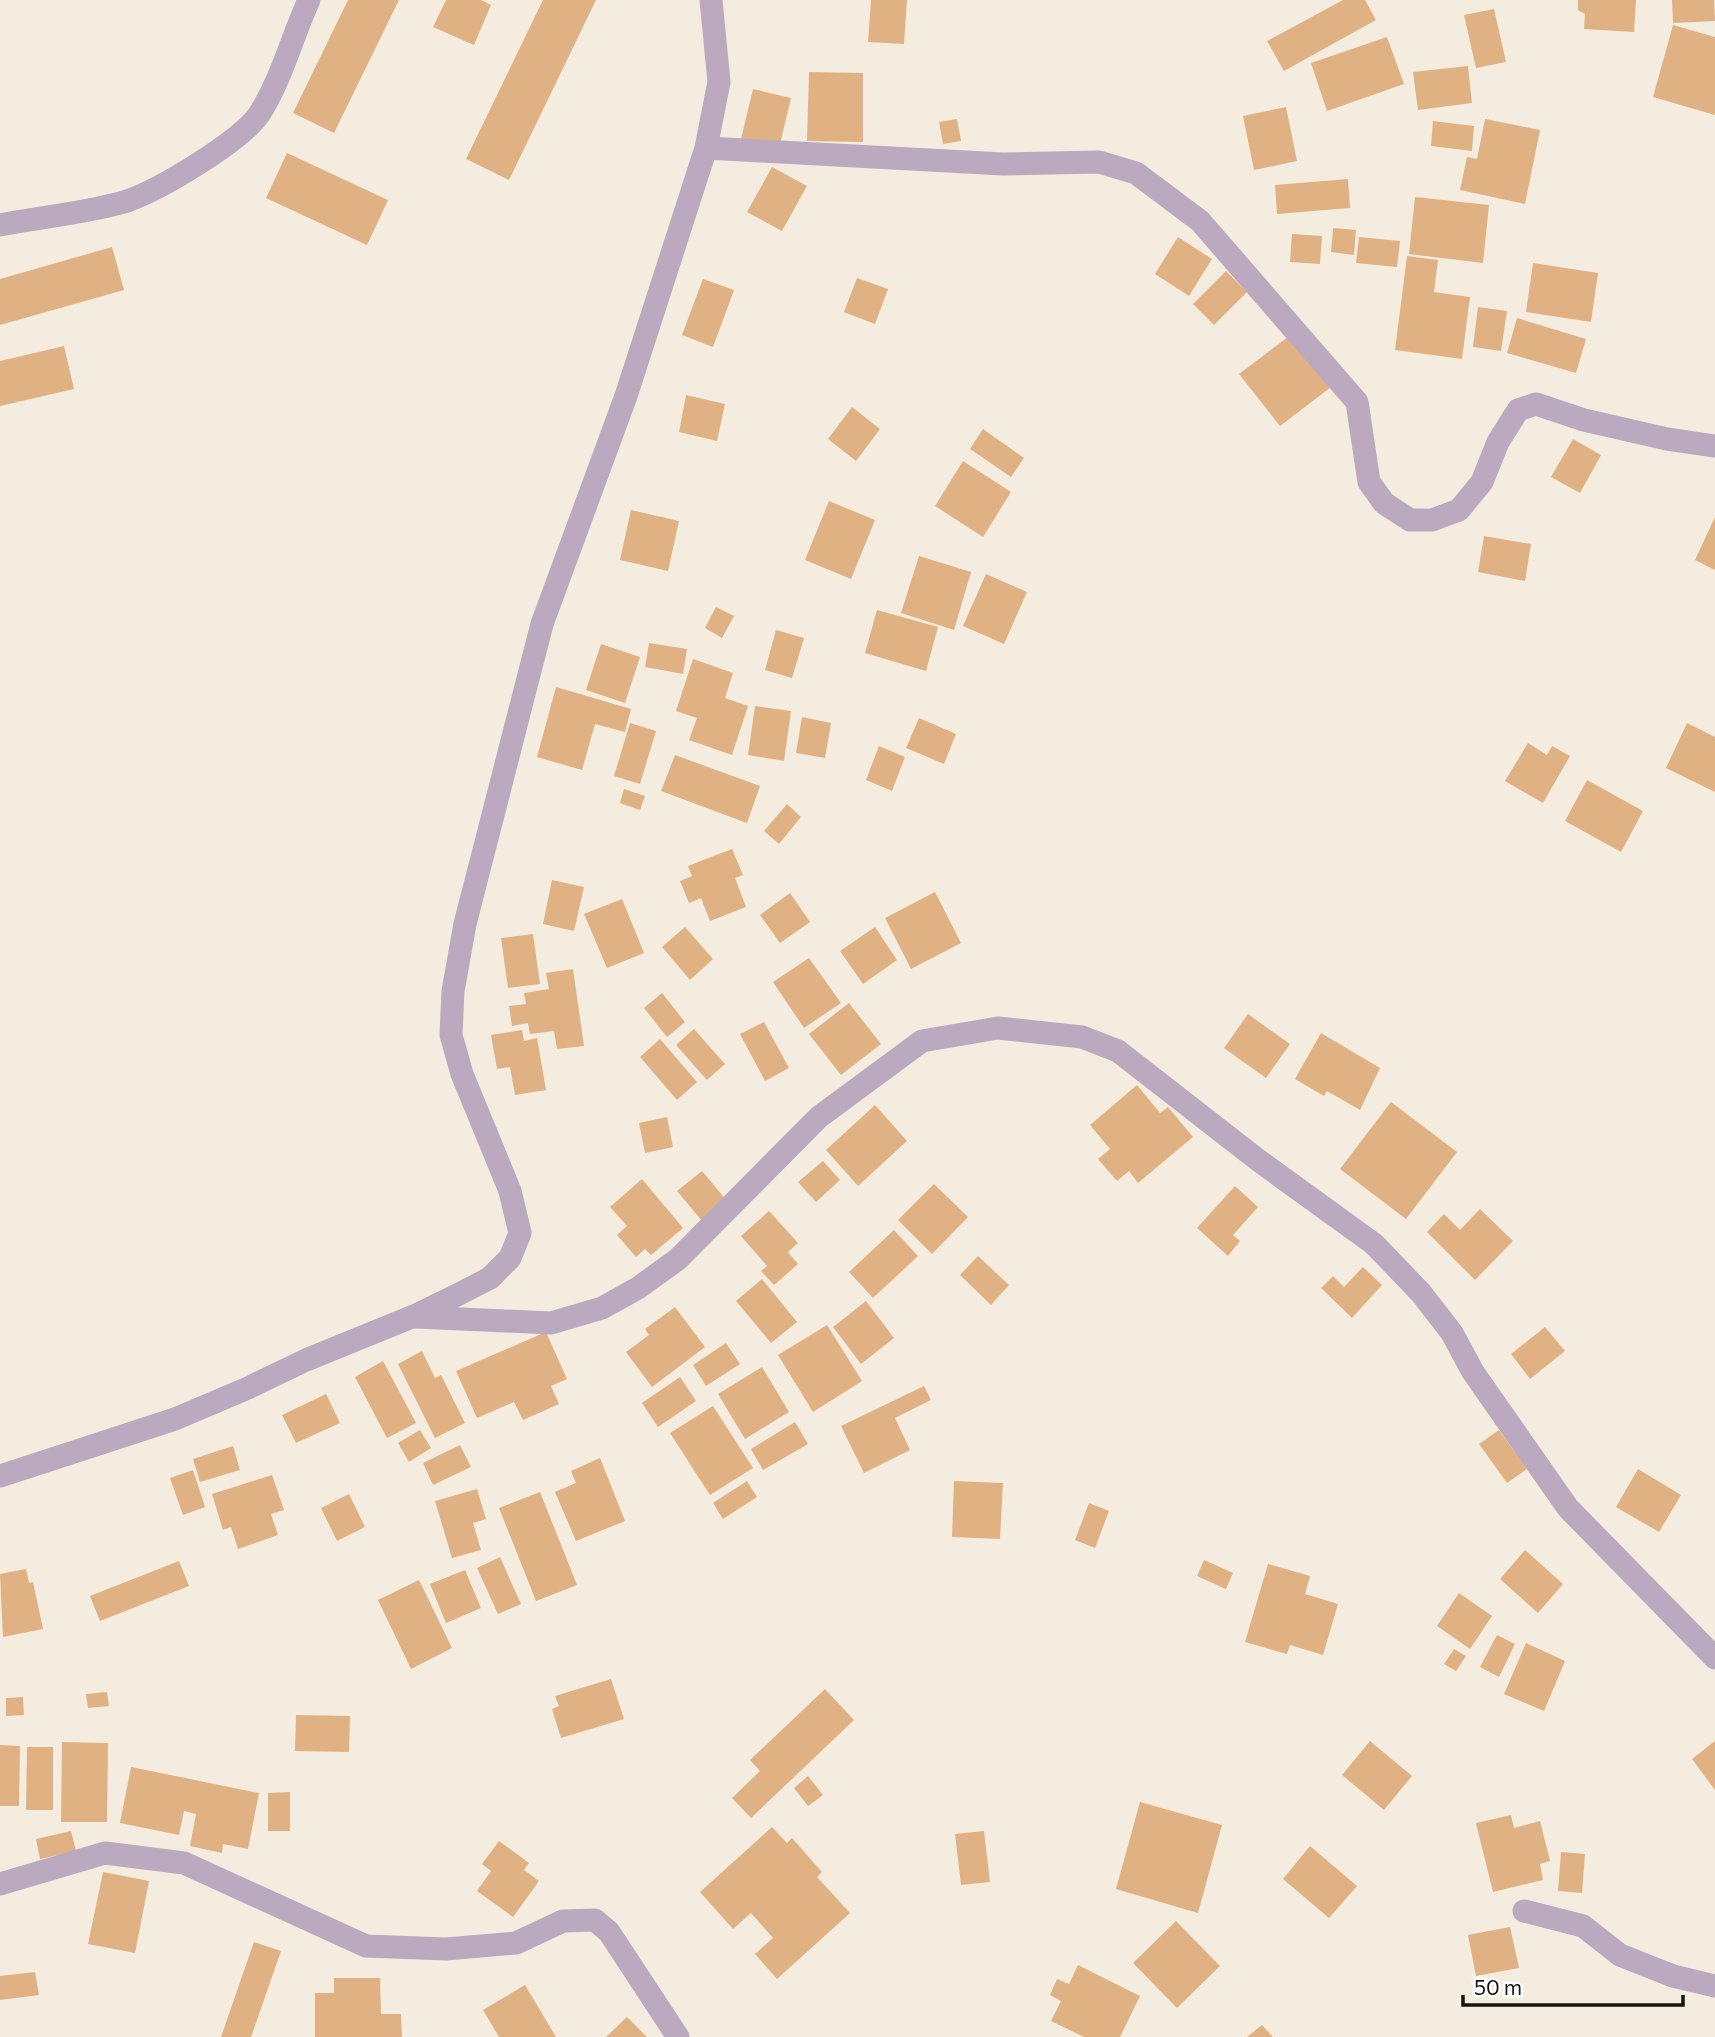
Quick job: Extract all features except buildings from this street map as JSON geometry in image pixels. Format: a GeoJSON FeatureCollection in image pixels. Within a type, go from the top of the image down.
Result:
{"type":"FeatureCollection","features":[{"type":"Feature","properties":{"kind":"street"},"geometry":{"type":"LineString","coordinates":[[0,225],[127,201],[199,163],[247,129],[259,114],[281,72],[309,0]]}},
{"type":"Feature","properties":{"kind":"street"},"geometry":{"type":"LineString","coordinates":[[0,1476],[175,1419],[306,1360],[414,1317],[490,1278],[510,1258],[520,1233],[510,1191],[462,1074],[451,1035],[453,991],[465,924],[542,624],[626,396],[706,148],[719,82],[711,0]]}},
{"type":"Feature","properties":{"kind":"street"},"geometry":{"type":"LineString","coordinates":[[706,148],[1003,164],[1099,162],[1136,173],[1200,221],[1357,402],[1369,482],[1384,503],[1410,520],[1432,520],[1459,510],[1482,482],[1498,442],[1518,410],[1536,404],[1584,420],[1667,439],[1715,446]]}},
{"type":"Feature","properties":{"kind":"street"},"geometry":{"type":"LineString","coordinates":[[414,1317],[551,1323],[602,1308],[638,1288],[678,1259],[819,1117],[922,1041],[998,1028],[1082,1037],[1118,1051],[1258,1160],[1374,1244],[1421,1293],[1452,1333],[1473,1372],[1568,1508],[1715,1658]]}},
{"type":"Feature","properties":{"kind":"street"},"geometry":{"type":"LineString","coordinates":[[0,1884],[105,1853],[184,1863],[366,1946],[446,1949],[516,1943],[563,1921],[595,1920],[610,1932],[678,2037]]}},
{"type":"Feature","properties":{"kind":"street"},"geometry":{"type":"LineString","coordinates":[[1524,1911],[1583,1926],[1619,1955],[1673,1976],[1715,1986]]}}]}
